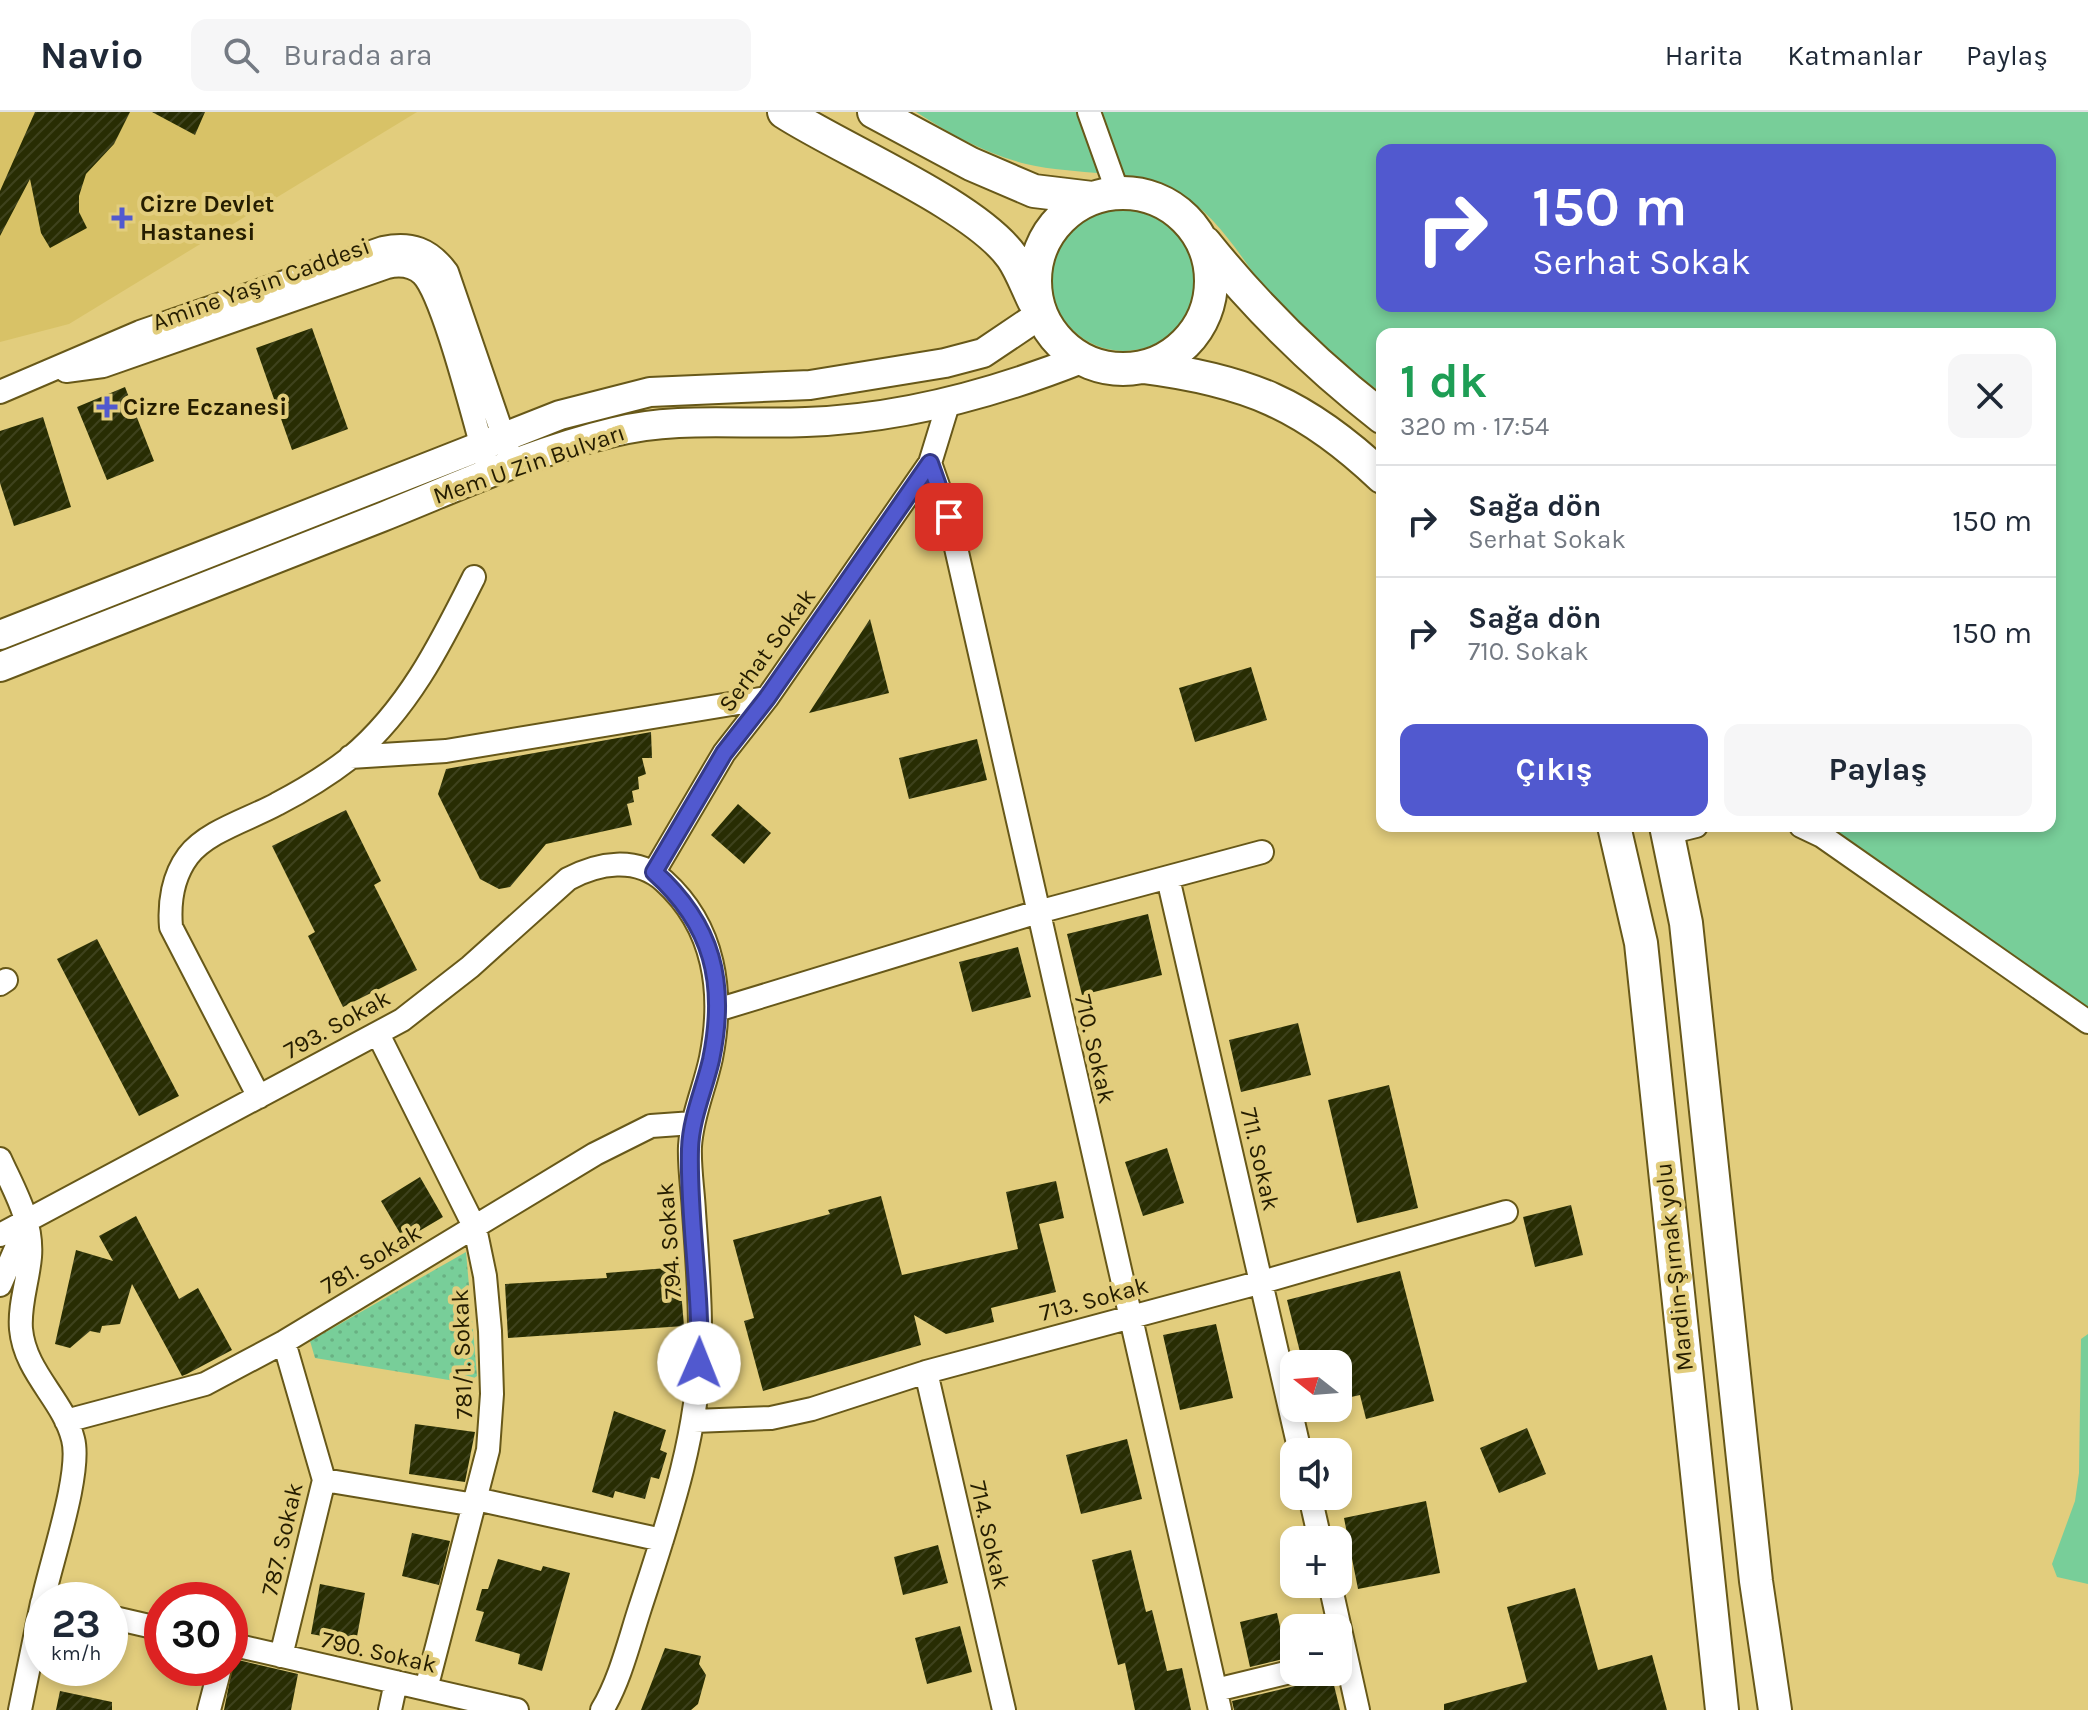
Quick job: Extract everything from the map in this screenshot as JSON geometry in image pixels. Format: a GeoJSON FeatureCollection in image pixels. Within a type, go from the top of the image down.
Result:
{"type":"FeatureCollection","features":[{"type":"Feature","properties":{"kind":"highway"},"geometry":{"type":"LineString","coordinates":[[784,112],[949,207],[986,232],[1012,256],[1041,314],[1064,347],[1081,359],[1122,369],[1143,367],[1203,374],[1269,397],[1307,418],[1376,472]]}},
{"type":"Feature","properties":{"kind":"highway"},"geometry":{"type":"LineString","coordinates":[[874,112],[971,164],[1034,191],[1158,200],[1191,225],[1242,289],[1301,351],[1376,412]]}},
{"type":"Feature","properties":{"kind":"highway"},"geometry":{"type":"LineString","coordinates":[[1041,314],[1035,287],[1037,258],[1049,232],[1068,212],[1105,195]]}},
{"type":"Feature","properties":{"kind":"highway"},"geometry":{"type":"LineString","coordinates":[[1143,367],[1181,346],[1196,329],[1205,309],[1210,288],[1209,266],[1203,244],[1191,225]]}},
{"type":"Feature","properties":{"kind":"highway","name":"Mardin-Şırnak yolu"},"geometry":{"type":"LineString","coordinates":[[1615,832],[1641,943],[1722,1710]]}},
{"type":"Feature","properties":{"kind":"highway"},"geometry":{"type":"LineString","coordinates":[[1677,832],[1756,1581],[1775,1710]]}},
{"type":"Feature","properties":{"kind":"main road","name":"Mem U Zin Bulvarı"},"geometry":{"type":"LineString","coordinates":[[0,635],[491,440],[584,408],[650,392],[810,385],[945,363],[983,353],[1041,314]]}},
{"type":"Feature","properties":{"kind":"main road","name":"Mem U Zin Bulvarı"},"geometry":{"type":"LineString","coordinates":[[0,667],[502,469],[599,436],[651,425],[809,422],[949,401],[1026,380],[1081,359]]}},
{"type":"Feature","properties":{"kind":"street"},"geometry":{"type":"LineString","coordinates":[[1089,112],[1105,195]]}},
{"type":"Feature","properties":{"kind":"street","name":"Amine Yaşın Caddesi"},"geometry":{"type":"LineString","coordinates":[[0,392],[49,373],[92,351],[167,323],[383,248],[409,246],[433,256],[447,272],[491,440],[502,469]]}},
{"type":"Feature","properties":{"kind":"street"},"geometry":{"type":"LineString","coordinates":[[930,463],[949,401]]}},
{"type":"Feature","properties":{"kind":"street","name":"Serhat Sokak"},"geometry":{"type":"LineString","coordinates":[[654,872],[724,753],[767,698],[930,463]]}},
{"type":"Feature","properties":{"kind":"street","name":"710. Sokak"},"geometry":{"type":"LineString","coordinates":[[930,463],[949,517],[1128,1316],[1218,1700]]}},
{"type":"Feature","properties":{"kind":"street"},"geometry":{"type":"LineString","coordinates":[[259,1097],[176,942],[170,912],[184,862],[196,847],[289,797],[350,757],[393,714],[417,682],[474,577]]}},
{"type":"Feature","properties":{"kind":"street"},"geometry":{"type":"LineString","coordinates":[[350,757],[446,751],[767,698]]}},
{"type":"Feature","properties":{"kind":"street"},"geometry":{"type":"LineString","coordinates":[[1814,832],[2088,1022]]}},
{"type":"Feature","properties":{"kind":"street"},"geometry":{"type":"LineString","coordinates":[[717,1010],[1038,912],[1262,852]]}},
{"type":"Feature","properties":{"kind":"street","name":"793. Sokak"},"geometry":{"type":"LineString","coordinates":[[0,1235],[402,1020],[460,975],[568,879],[585,870],[613,864],[654,872]]}},
{"type":"Feature","properties":{"kind":"street","name":"794. Sokak"},"geometry":{"type":"LineString","coordinates":[[602,1710],[662,1540],[694,1421],[700,1343],[690,1168],[693,1123],[711,1058],[717,1010],[714,975],[704,932],[677,892],[654,872]]}},
{"type":"Feature","properties":{"kind":"street","name":"711. Sokak"},"geometry":{"type":"LineString","coordinates":[[1168,878],[1297,1438]]}},
{"type":"Feature","properties":{"kind":"street","name":"781/1. Sokak"},"geometry":{"type":"LineString","coordinates":[[378,1034],[475,1228],[485,1276],[492,1394],[488,1450],[426,1689]]}},
{"type":"Feature","properties":{"kind":"street","name":"781. Sokak"},"geometry":{"type":"LineString","coordinates":[[66,1421],[195,1388],[284,1342],[595,1154],[651,1126],[693,1123]]}},
{"type":"Feature","properties":{"kind":"street"},"geometry":{"type":"LineString","coordinates":[[0,1159],[28,1221],[30,1253],[22,1308],[24,1346],[39,1380],[66,1421],[73,1439],[74,1462],[46,1582]]}},
{"type":"Feature","properties":{"kind":"street","name":"713. Sokak"},"geometry":{"type":"LineString","coordinates":[[694,1421],[771,1418],[926,1372],[1262,1282],[1506,1212]]}},
{"type":"Feature","properties":{"kind":"street"},"geometry":{"type":"LineString","coordinates":[[0,1285],[28,1221]]}},
{"type":"Feature","properties":{"kind":"street","name":"787. Sokak"},"geometry":{"type":"LineString","coordinates":[[281,1656],[324,1480],[284,1342]]}},
{"type":"Feature","properties":{"kind":"street","name":"714. Sokak"},"geometry":{"type":"LineString","coordinates":[[926,1372],[1004,1710]]}},
{"type":"Feature","properties":{"kind":"street"},"geometry":{"type":"LineString","coordinates":[[324,1480],[476,1502],[662,1540]]}},
{"type":"Feature","properties":{"kind":"street","name":"790. Sokak"},"geometry":{"type":"LineString","coordinates":[[248,1648],[517,1710]]}},
{"type":"Feature","properties":{"kind":"street"},"geometry":{"type":"LineString","coordinates":[[1218,1700],[1280,1676]]}},
{"type":"Feature","properties":{"kind":"street"},"geometry":{"type":"LineString","coordinates":[[390,1710],[396,1682]]}},
{"type":"Feature","properties":{"kind":"street"},"geometry":{"type":"LineString","coordinates":[[20,1710],[25,1686]]}},
{"type":"Feature","properties":{"kind":"street"},"geometry":{"type":"LineString","coordinates":[[209,1710],[215,1686]]}},
{"type":"Feature","properties":{"kind":"street"},"geometry":{"type":"LineString","coordinates":[[1350,1686],[1358,1710]]}},
{"type":"Feature","properties":{"kind":"shaded area","name":"Cizre Devlet Hastanesi"},"geometry":{"type":"Polygon","coordinates":[[[0,112],[417,112],[69,324],[0,342],[0,112]]]}},
{"type":"Feature","properties":{"kind":"green space"},"geometry":{"type":"Polygon","coordinates":[[[916,112],[2088,112],[2088,1022],[1810,832],[2056,832],[2056,328],[1376,328],[1376,389],[1306,335],[1210,218],[1180,194],[1124,176],[1026,164],[969,142],[916,112]]]}},
{"type":"Feature","properties":{"kind":"green space"},"geometry":{"type":"Polygon","coordinates":[[[1124,205],[1152,210],[1176,226],[1192,250],[1197,278],[1192,306],[1176,330],[1152,346],[1124,351],[1096,346],[1072,330],[1056,306],[1051,278],[1056,250],[1072,226],[1096,210],[1124,205]]]}},
{"type":"Feature","properties":{"kind":"green space"},"geometry":{"type":"Polygon","coordinates":[[[466,1252],[477,1376],[467,1383],[315,1358],[310,1341],[466,1252]]]}},
{"type":"Feature","properties":{"kind":"green space"},"geometry":{"type":"Polygon","coordinates":[[[2088,1334],[2088,1584],[2057,1577],[2052,1564],[2075,1501],[2079,1473],[2081,1339],[2088,1334]]]}},
{"type":"Feature","properties":{"kind":"building"},"geometry":{"type":"Polygon","coordinates":[[[35,112],[130,112],[114,144],[86,174],[79,196],[79,212],[87,228],[50,248],[41,233],[30,179],[0,236],[0,191],[35,112]]]}},
{"type":"Feature","properties":{"kind":"building"},"geometry":{"type":"Polygon","coordinates":[[[152,112],[205,112],[195,135],[152,112]]]}},
{"type":"Feature","properties":{"kind":"building"},"geometry":{"type":"Polygon","coordinates":[[[312,328],[348,429],[292,450],[256,348],[312,328]]]}},
{"type":"Feature","properties":{"kind":"building"},"geometry":{"type":"Polygon","coordinates":[[[125,387],[154,461],[107,480],[77,407],[125,387]]]}},
{"type":"Feature","properties":{"kind":"building"},"geometry":{"type":"Polygon","coordinates":[[[43,417],[71,507],[14,526],[0,483],[0,431],[43,417]]]}},
{"type":"Feature","properties":{"kind":"building"},"geometry":{"type":"Polygon","coordinates":[[[870,619],[889,693],[809,713],[870,619]]]}},
{"type":"Feature","properties":{"kind":"building"},"geometry":{"type":"Polygon","coordinates":[[[1251,667],[1267,720],[1195,742],[1179,688],[1251,667]]]}},
{"type":"Feature","properties":{"kind":"building"},"geometry":{"type":"Polygon","coordinates":[[[651,732],[652,758],[642,758],[646,774],[638,777],[639,789],[632,791],[634,802],[627,804],[632,825],[546,844],[510,887],[499,889],[480,879],[438,794],[446,769],[651,732]]]}},
{"type":"Feature","properties":{"kind":"building"},"geometry":{"type":"Polygon","coordinates":[[[977,739],[987,780],[909,799],[899,758],[977,739]]]}},
{"type":"Feature","properties":{"kind":"building"},"geometry":{"type":"Polygon","coordinates":[[[738,804],[771,833],[744,864],[711,835],[738,804]]]}},
{"type":"Feature","properties":{"kind":"building"},"geometry":{"type":"Polygon","coordinates":[[[346,810],[381,881],[374,885],[417,970],[343,1007],[308,936],[315,932],[272,846],[346,810]]]}},
{"type":"Feature","properties":{"kind":"building"},"geometry":{"type":"Polygon","coordinates":[[[1148,914],[1162,975],[1082,995],[1067,934],[1148,914]]]}},
{"type":"Feature","properties":{"kind":"building"},"geometry":{"type":"Polygon","coordinates":[[[97,939],[179,1096],[139,1116],[57,959],[97,939]]]}},
{"type":"Feature","properties":{"kind":"building"},"geometry":{"type":"Polygon","coordinates":[[[1018,947],[1031,997],[972,1012],[959,962],[1018,947]]]}},
{"type":"Feature","properties":{"kind":"building"},"geometry":{"type":"Polygon","coordinates":[[[1298,1023],[1311,1075],[1241,1092],[1229,1040],[1298,1023]]]}},
{"type":"Feature","properties":{"kind":"building"},"geometry":{"type":"Polygon","coordinates":[[[1389,1085],[1418,1208],[1357,1223],[1328,1100],[1389,1085]]]}},
{"type":"Feature","properties":{"kind":"building"},"geometry":{"type":"Polygon","coordinates":[[[1167,1148],[1184,1203],[1143,1216],[1125,1162],[1167,1148]]]}},
{"type":"Feature","properties":{"kind":"building"},"geometry":{"type":"Polygon","coordinates":[[[420,1177],[443,1217],[404,1240],[381,1201],[420,1177]]]}},
{"type":"Feature","properties":{"kind":"building"},"geometry":{"type":"Polygon","coordinates":[[[1056,1181],[1064,1218],[1039,1224],[1056,1292],[991,1308],[994,1322],[946,1334],[914,1315],[921,1345],[763,1391],[744,1321],[754,1318],[733,1240],[830,1214],[828,1210],[881,1196],[902,1275],[1018,1249],[1006,1192],[1056,1181]]]}},
{"type":"Feature","properties":{"kind":"building"},"geometry":{"type":"Polygon","coordinates":[[[1571,1205],[1583,1255],[1535,1267],[1523,1217],[1571,1205]]]}},
{"type":"Feature","properties":{"kind":"building"},"geometry":{"type":"Polygon","coordinates":[[[136,1216],[179,1299],[198,1288],[232,1350],[182,1376],[132,1284],[120,1324],[102,1326],[100,1333],[90,1331],[70,1348],[55,1344],[76,1250],[113,1261],[99,1236],[136,1216]]]}},
{"type":"Feature","properties":{"kind":"building"},"geometry":{"type":"Polygon","coordinates":[[[679,1267],[684,1326],[508,1338],[505,1284],[607,1278],[606,1273],[679,1267]]]}},
{"type":"Feature","properties":{"kind":"building"},"geometry":{"type":"Polygon","coordinates":[[[1400,1271],[1434,1401],[1366,1419],[1360,1395],[1352,1397],[1352,1350],[1300,1350],[1287,1300],[1400,1271]]]}},
{"type":"Feature","properties":{"kind":"building"},"geometry":{"type":"Polygon","coordinates":[[[1216,1324],[1233,1398],[1180,1410],[1163,1335],[1216,1324]]]}},
{"type":"Feature","properties":{"kind":"building"},"geometry":{"type":"Polygon","coordinates":[[[614,1411],[666,1430],[660,1450],[667,1453],[659,1479],[651,1477],[645,1499],[615,1491],[613,1498],[592,1492],[614,1411]]]}},
{"type":"Feature","properties":{"kind":"building"},"geometry":{"type":"Polygon","coordinates":[[[415,1424],[475,1432],[465,1482],[409,1474],[415,1424]]]}},
{"type":"Feature","properties":{"kind":"building"},"geometry":{"type":"Polygon","coordinates":[[[1527,1428],[1546,1474],[1499,1493],[1480,1448],[1527,1428]]]}},
{"type":"Feature","properties":{"kind":"building"},"geometry":{"type":"Polygon","coordinates":[[[1127,1439],[1142,1499],[1081,1514],[1066,1455],[1127,1439]]]}},
{"type":"Feature","properties":{"kind":"building"},"geometry":{"type":"Polygon","coordinates":[[[1426,1501],[1440,1573],[1358,1589],[1352,1559],[1352,1526],[1346,1526],[1344,1518],[1426,1501]]]}},
{"type":"Feature","properties":{"kind":"building"},"geometry":{"type":"Polygon","coordinates":[[[412,1533],[450,1541],[439,1585],[402,1576],[412,1533]]]}},
{"type":"Feature","properties":{"kind":"building"},"geometry":{"type":"Polygon","coordinates":[[[938,1545],[948,1583],[903,1595],[894,1557],[938,1545]]]}},
{"type":"Feature","properties":{"kind":"building"},"geometry":{"type":"Polygon","coordinates":[[[1131,1550],[1146,1612],[1152,1610],[1167,1671],[1182,1668],[1191,1710],[1135,1710],[1125,1663],[1118,1665],[1092,1560],[1131,1550]]]}},
{"type":"Feature","properties":{"kind":"building"},"geometry":{"type":"Polygon","coordinates":[[[498,1559],[541,1571],[543,1566],[570,1573],[542,1671],[518,1664],[520,1654],[475,1641],[484,1612],[476,1610],[482,1589],[488,1589],[498,1559]]]}},
{"type":"Feature","properties":{"kind":"building"},"geometry":{"type":"Polygon","coordinates":[[[320,1584],[365,1593],[356,1642],[311,1634],[320,1584]]]}},
{"type":"Feature","properties":{"kind":"building"},"geometry":{"type":"Polygon","coordinates":[[[1575,1588],[1598,1670],[1652,1655],[1667,1710],[1444,1710],[1444,1704],[1527,1682],[1507,1607],[1575,1588]]]}},
{"type":"Feature","properties":{"kind":"building"},"geometry":{"type":"Polygon","coordinates":[[[1277,1613],[1280,1660],[1250,1667],[1240,1622],[1277,1613]]]}},
{"type":"Feature","properties":{"kind":"building"},"geometry":{"type":"Polygon","coordinates":[[[960,1626],[972,1672],[927,1684],[915,1638],[960,1626]]]}},
{"type":"Feature","properties":{"kind":"building"},"geometry":{"type":"Polygon","coordinates":[[[665,1648],[701,1656],[699,1664],[706,1675],[698,1704],[691,1710],[641,1710],[665,1648]]]}},
{"type":"Feature","properties":{"kind":"building"},"geometry":{"type":"Polygon","coordinates":[[[248,1662],[298,1674],[291,1710],[224,1710],[229,1686],[248,1686],[248,1662]]]}},
{"type":"Feature","properties":{"kind":"building"},"geometry":{"type":"Polygon","coordinates":[[[1294,1686],[1334,1686],[1340,1710],[1234,1710],[1232,1701],[1294,1686]]]}},
{"type":"Feature","properties":{"kind":"building"},"geometry":{"type":"Polygon","coordinates":[[[60,1691],[112,1702],[112,1710],[56,1710],[60,1691]]]}},
{"type":"Feature","properties":{"kind":"place","name":"Cizre Devlet Hastanesi"},"geometry":{"type":"Point","coordinates":[122,218]}},
{"type":"Feature","properties":{"kind":"place","name":"Cizre Eczanesi"},"geometry":{"type":"Point","coordinates":[107,407]}},
{"type":"Feature","properties":{"kind":"route"},"geometry":{"type":"LineString","coordinates":[[699,1363],[699,1304],[690,1146],[715,1034],[716,984],[704,932],[677,892],[654,872],[724,753],[767,698],[930,463],[949,517]]}}]}
